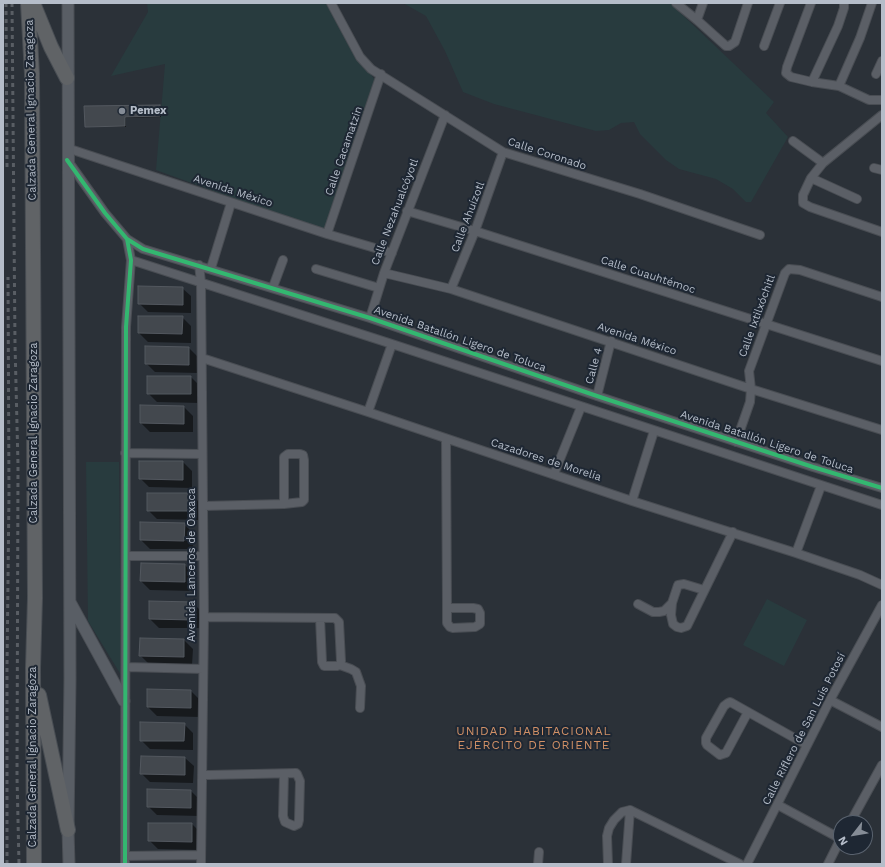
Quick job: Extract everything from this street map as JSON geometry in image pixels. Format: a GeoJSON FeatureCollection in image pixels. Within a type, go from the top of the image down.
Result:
{"type":"FeatureCollection","features":[{"type":"Feature","properties":{"kind":"highway","name":"Calzada General Ignacio Zaragoza"},"geometry":{"type":"LineString","coordinates":[[28,3],[32,74],[35,598],[33,668],[34,864]]}},
{"type":"Feature","properties":{"kind":"highway"},"geometry":{"type":"LineString","coordinates":[[33,3],[48,42],[67,78]]}},
{"type":"Feature","properties":{"kind":"highway"},"geometry":{"type":"LineString","coordinates":[[33,668],[68,830]]}},
{"type":"Feature","properties":{"kind":"main road"},"geometry":{"type":"LineString","coordinates":[[68,3],[67,154],[70,601],[68,830],[70,864]]}},
{"type":"Feature","properties":{"kind":"main road"},"geometry":{"type":"LineString","coordinates":[[70,601],[124,701]]}},
{"type":"Feature","properties":{"kind":"street","name":"Calle Coronado"},"geometry":{"type":"LineString","coordinates":[[330,3],[360,57],[372,69],[503,152],[640,194],[760,235]]}},
{"type":"Feature","properties":{"kind":"street"},"geometry":{"type":"LineString","coordinates":[[676,3],[723,44],[729,46],[735,42],[748,3]]}},
{"type":"Feature","properties":{"kind":"street"},"geometry":{"type":"LineString","coordinates":[[697,20],[703,3]]}},
{"type":"Feature","properties":{"kind":"street"},"geometry":{"type":"LineString","coordinates":[[764,46],[780,3]]}},
{"type":"Feature","properties":{"kind":"street"},"geometry":{"type":"LineString","coordinates":[[810,3],[786,73],[791,77],[839,86],[865,99],[882,100]]}},
{"type":"Feature","properties":{"kind":"street"},"geometry":{"type":"LineString","coordinates":[[812,82],[838,26],[844,3]]}},
{"type":"Feature","properties":{"kind":"street"},"geometry":{"type":"LineString","coordinates":[[839,86],[860,38],[872,3]]}},
{"type":"Feature","properties":{"kind":"street"},"geometry":{"type":"LineString","coordinates":[[876,74],[882,61]]}},
{"type":"Feature","properties":{"kind":"street","name":"Calle Cacamatzin"},"geometry":{"type":"LineString","coordinates":[[327,234],[381,74]]}},
{"type":"Feature","properties":{"kind":"street","name":"Calle Nezahualcóyotl"},"geometry":{"type":"LineString","coordinates":[[370,318],[378,288],[445,114]]}},
{"type":"Feature","properties":{"kind":"street"},"geometry":{"type":"LineString","coordinates":[[882,115],[823,163],[810,178],[803,195],[803,203],[829,214],[882,232]]}},
{"type":"Feature","properties":{"kind":"street"},"geometry":{"type":"LineString","coordinates":[[792,141],[823,163]]}},
{"type":"Feature","properties":{"kind":"street","name":"Calle Ahuízotl"},"geometry":{"type":"LineString","coordinates":[[452,289],[475,231],[503,152]]}},
{"type":"Feature","properties":{"kind":"street","name":"Avenida México"},"geometry":{"type":"LineString","coordinates":[[67,154],[104,160],[327,234],[392,253]]}},
{"type":"Feature","properties":{"kind":"street","name":"Avenida Batallón Ligero de Toluca"},"geometry":{"type":"LineString","coordinates":[[67,154],[105,213],[127,238],[143,249],[211,268],[370,318],[597,396],[813,467],[882,488]]}},
{"type":"Feature","properties":{"kind":"street"},"geometry":{"type":"LineString","coordinates":[[810,178],[857,199]]}},
{"type":"Feature","properties":{"kind":"street"},"geometry":{"type":"LineString","coordinates":[[211,268],[231,203]]}},
{"type":"Feature","properties":{"kind":"street","name":"Calle Cuauhtémoc"},"geometry":{"type":"LineString","coordinates":[[407,212],[475,231],[882,361]]}},
{"type":"Feature","properties":{"kind":"street"},"geometry":{"type":"LineString","coordinates":[[127,238],[131,260],[126,326],[126,667],[124,701],[125,860],[201,855]]}},
{"type":"Feature","properties":{"kind":"street"},"geometry":{"type":"LineString","coordinates":[[131,260],[882,505]]}},
{"type":"Feature","properties":{"kind":"street"},"geometry":{"type":"LineString","coordinates":[[273,288],[283,260]]}},
{"type":"Feature","properties":{"kind":"street","name":"Avenida Lanceros de Oaxaca"},"geometry":{"type":"LineString","coordinates":[[200,265],[202,282],[204,617],[201,864]]}},
{"type":"Feature","properties":{"kind":"street"},"geometry":{"type":"LineString","coordinates":[[316,269],[378,288]]}},
{"type":"Feature","properties":{"kind":"street","name":"Calle Ixtilxóchitl"},"geometry":{"type":"LineString","coordinates":[[736,442],[750,402],[751,389],[749,371],[782,278],[789,269],[800,270],[882,297]]}},
{"type":"Feature","properties":{"kind":"street","name":"Avenida México"},"geometry":{"type":"LineString","coordinates":[[384,273],[452,289],[751,389],[882,430]]}},
{"type":"Feature","properties":{"kind":"street","name":"Calle 4"},"geometry":{"type":"LineString","coordinates":[[597,396],[611,342]]}},
{"type":"Feature","properties":{"kind":"street"},"geometry":{"type":"LineString","coordinates":[[368,412],[392,344]]}},
{"type":"Feature","properties":{"kind":"street","name":"Cazadores de Morelia"},"geometry":{"type":"LineString","coordinates":[[202,358],[796,553],[860,575],[882,585]]}},
{"type":"Feature","properties":{"kind":"street"},"geometry":{"type":"LineString","coordinates":[[554,474],[581,406]]}},
{"type":"Feature","properties":{"kind":"street"},"geometry":{"type":"LineString","coordinates":[[632,500],[654,431]]}},
{"type":"Feature","properties":{"kind":"street"},"geometry":{"type":"LineString","coordinates":[[446,439],[447,608]]}},
{"type":"Feature","properties":{"kind":"street"},"geometry":{"type":"LineString","coordinates":[[125,453],[202,454]]}},
{"type":"Feature","properties":{"kind":"street"},"geometry":{"type":"LineString","coordinates":[[203,506],[284,504],[304,500],[304,460],[303,456],[300,454],[290,454],[284,457],[284,504]]}},
{"type":"Feature","properties":{"kind":"street"},"geometry":{"type":"LineString","coordinates":[[796,553],[821,486]]}},
{"type":"Feature","properties":{"kind":"street"},"geometry":{"type":"LineString","coordinates":[[704,590],[681,583],[676,587],[670,615],[673,624],[681,628],[687,626],[733,532]]}},
{"type":"Feature","properties":{"kind":"street"},"geometry":{"type":"LineString","coordinates":[[126,556],[203,556]]}},
{"type":"Feature","properties":{"kind":"street"},"geometry":{"type":"LineString","coordinates":[[638,604],[653,612],[659,612],[664,611],[672,603]]}},
{"type":"Feature","properties":{"kind":"street","name":"Calle Riflero de San Luis Potosí"},"geometry":{"type":"LineString","coordinates":[[747,864],[830,700],[882,605]]}},
{"type":"Feature","properties":{"kind":"street"},"geometry":{"type":"LineString","coordinates":[[204,617],[334,617],[338,620],[342,662],[340,665]]}},
{"type":"Feature","properties":{"kind":"street"},"geometry":{"type":"LineString","coordinates":[[320,618],[322,662],[324,666],[340,665],[356,672],[361,686],[360,708]]}},
{"type":"Feature","properties":{"kind":"street"},"geometry":{"type":"LineString","coordinates":[[126,667],[203,669]]}},
{"type":"Feature","properties":{"kind":"street"},"geometry":{"type":"LineString","coordinates":[[830,700],[882,727]]}},
{"type":"Feature","properties":{"kind":"street"},"geometry":{"type":"LineString","coordinates":[[748,712],[726,753],[720,755],[707,745],[706,738],[728,702],[732,703],[807,745]]}},
{"type":"Feature","properties":{"kind":"street"},"geometry":{"type":"LineString","coordinates":[[854,815],[882,765]]}},
{"type":"Feature","properties":{"kind":"street"},"geometry":{"type":"LineString","coordinates":[[202,775],[296,773],[300,778],[299,820],[298,824],[294,826],[286,822],[283,816],[284,774]]}},
{"type":"Feature","properties":{"kind":"street"},"geometry":{"type":"LineString","coordinates":[[778,805],[833,835]]}},
{"type":"Feature","properties":{"kind":"street"},"geometry":{"type":"LineString","coordinates":[[626,864],[630,810]]}},
{"type":"Feature","properties":{"kind":"street"},"geometry":{"type":"LineString","coordinates":[[608,864],[607,836],[609,828],[622,812],[630,810],[740,864]]}},
{"type":"Feature","properties":{"kind":"street"},"geometry":{"type":"LineString","coordinates":[[538,864],[539,852]]}},
{"type":"Feature","properties":{"kind":"street"},"geometry":{"type":"LineString","coordinates":[[828,864],[833,854]]}},
{"type":"Feature","properties":{"kind":"shaded area"},"geometry":{"type":"Polygon","coordinates":[[[147,3],[326,3],[376,82],[326,232],[156,170],[165,64],[111,76],[148,12],[147,3]]]}},
{"type":"Feature","properties":{"kind":"shaded area"},"geometry":{"type":"Polygon","coordinates":[[[403,3],[670,3],[774,102],[766,113],[788,137],[751,202],[746,202],[733,189],[716,179],[679,169],[666,160],[640,134],[634,122],[621,123],[609,130],[596,131],[494,104],[463,92],[445,51],[426,16],[403,3]]]}},
{"type":"Feature","properties":{"kind":"shaded area"},"geometry":{"type":"Polygon","coordinates":[[[86,462],[119,462],[121,675],[88,621],[86,462]]]}},
{"type":"Feature","properties":{"kind":"shaded area"},"geometry":{"type":"Polygon","coordinates":[[[767,599],[807,620],[784,666],[743,645],[767,599]]]}},
{"type":"Feature","properties":{"kind":"building","name":"Pemex"},"geometry":{"type":"Polygon","coordinates":[[[160,105],[160,116],[125,117],[125,126],[85,127],[84,106],[160,105]]]}},
{"type":"Feature","properties":{"kind":"building"},"geometry":{"type":"Polygon","coordinates":[[[138,286],[183,287],[183,305],[138,304],[138,286]]]}},
{"type":"Feature","properties":{"kind":"building"},"geometry":{"type":"Polygon","coordinates":[[[138,316],[183,316],[182,334],[138,333],[138,316]]]}},
{"type":"Feature","properties":{"kind":"building"},"geometry":{"type":"Polygon","coordinates":[[[145,346],[189,347],[189,365],[145,364],[145,346]]]}},
{"type":"Feature","properties":{"kind":"building"},"geometry":{"type":"Polygon","coordinates":[[[147,376],[191,376],[191,394],[147,394],[147,376]]]}},
{"type":"Feature","properties":{"kind":"building"},"geometry":{"type":"Polygon","coordinates":[[[140,405],[184,406],[184,424],[140,423],[140,405]]]}},
{"type":"Feature","properties":{"kind":"building"},"geometry":{"type":"Polygon","coordinates":[[[139,461],[183,461],[183,480],[139,479],[139,461]]]}},
{"type":"Feature","properties":{"kind":"building"},"geometry":{"type":"Polygon","coordinates":[[[147,493],[191,493],[191,511],[147,511],[147,493]]]}},
{"type":"Feature","properties":{"kind":"building"},"geometry":{"type":"Polygon","coordinates":[[[140,522],[185,523],[184,541],[140,540],[140,522]]]}},
{"type":"Feature","properties":{"kind":"building"},"geometry":{"type":"Polygon","coordinates":[[[141,563],[185,564],[185,582],[140,581],[141,563]]]}},
{"type":"Feature","properties":{"kind":"building"},"geometry":{"type":"Polygon","coordinates":[[[149,601],[194,602],[193,620],[149,619],[149,601]]]}},
{"type":"Feature","properties":{"kind":"building"},"geometry":{"type":"Polygon","coordinates":[[[140,638],[184,639],[184,657],[139,656],[140,638]]]}},
{"type":"Feature","properties":{"kind":"building"},"geometry":{"type":"Polygon","coordinates":[[[147,689],[191,690],[191,708],[147,707],[147,689]]]}},
{"type":"Feature","properties":{"kind":"building"},"geometry":{"type":"Polygon","coordinates":[[[140,722],[185,723],[184,741],[140,741],[140,722]]]}},
{"type":"Feature","properties":{"kind":"building"},"geometry":{"type":"Polygon","coordinates":[[[141,756],[185,757],[185,775],[140,774],[141,756]]]}},
{"type":"Feature","properties":{"kind":"building"},"geometry":{"type":"Polygon","coordinates":[[[147,789],[191,790],[191,808],[147,807],[147,789]]]}},
{"type":"Feature","properties":{"kind":"building"},"geometry":{"type":"Polygon","coordinates":[[[148,823],[192,823],[192,842],[148,841],[148,823]]]}},
{"type":"Feature","properties":{"kind":"railway"},"geometry":{"type":"LineString","coordinates":[[6,3],[7,167]]}},
{"type":"Feature","properties":{"kind":"railway"},"geometry":{"type":"LineString","coordinates":[[12,3],[15,344],[18,465],[17,776],[19,864]]}},
{"type":"Feature","properties":{"kind":"railway"},"geometry":{"type":"LineString","coordinates":[[7,864],[9,493],[8,277]]}},
{"type":"Feature","properties":{"kind":"cycle path"},"geometry":{"type":"LineString","coordinates":[[67,160],[105,213],[127,239],[143,249],[370,318],[597,396],[813,467],[882,488]]}},
{"type":"Feature","properties":{"kind":"cycle path"},"geometry":{"type":"LineString","coordinates":[[125,864],[126,327],[131,260],[127,239]]}},
{"type":"Feature","properties":{"kind":"place","name":"Pemex"},"geometry":{"type":"Point","coordinates":[122,111]}},
{"type":"Feature","properties":{"kind":"district","name":"UNIDAD HABITACIONAL EJÉRCITO DE ORIENTE"},"geometry":{"type":"Point","coordinates":[534,738]}}]}
